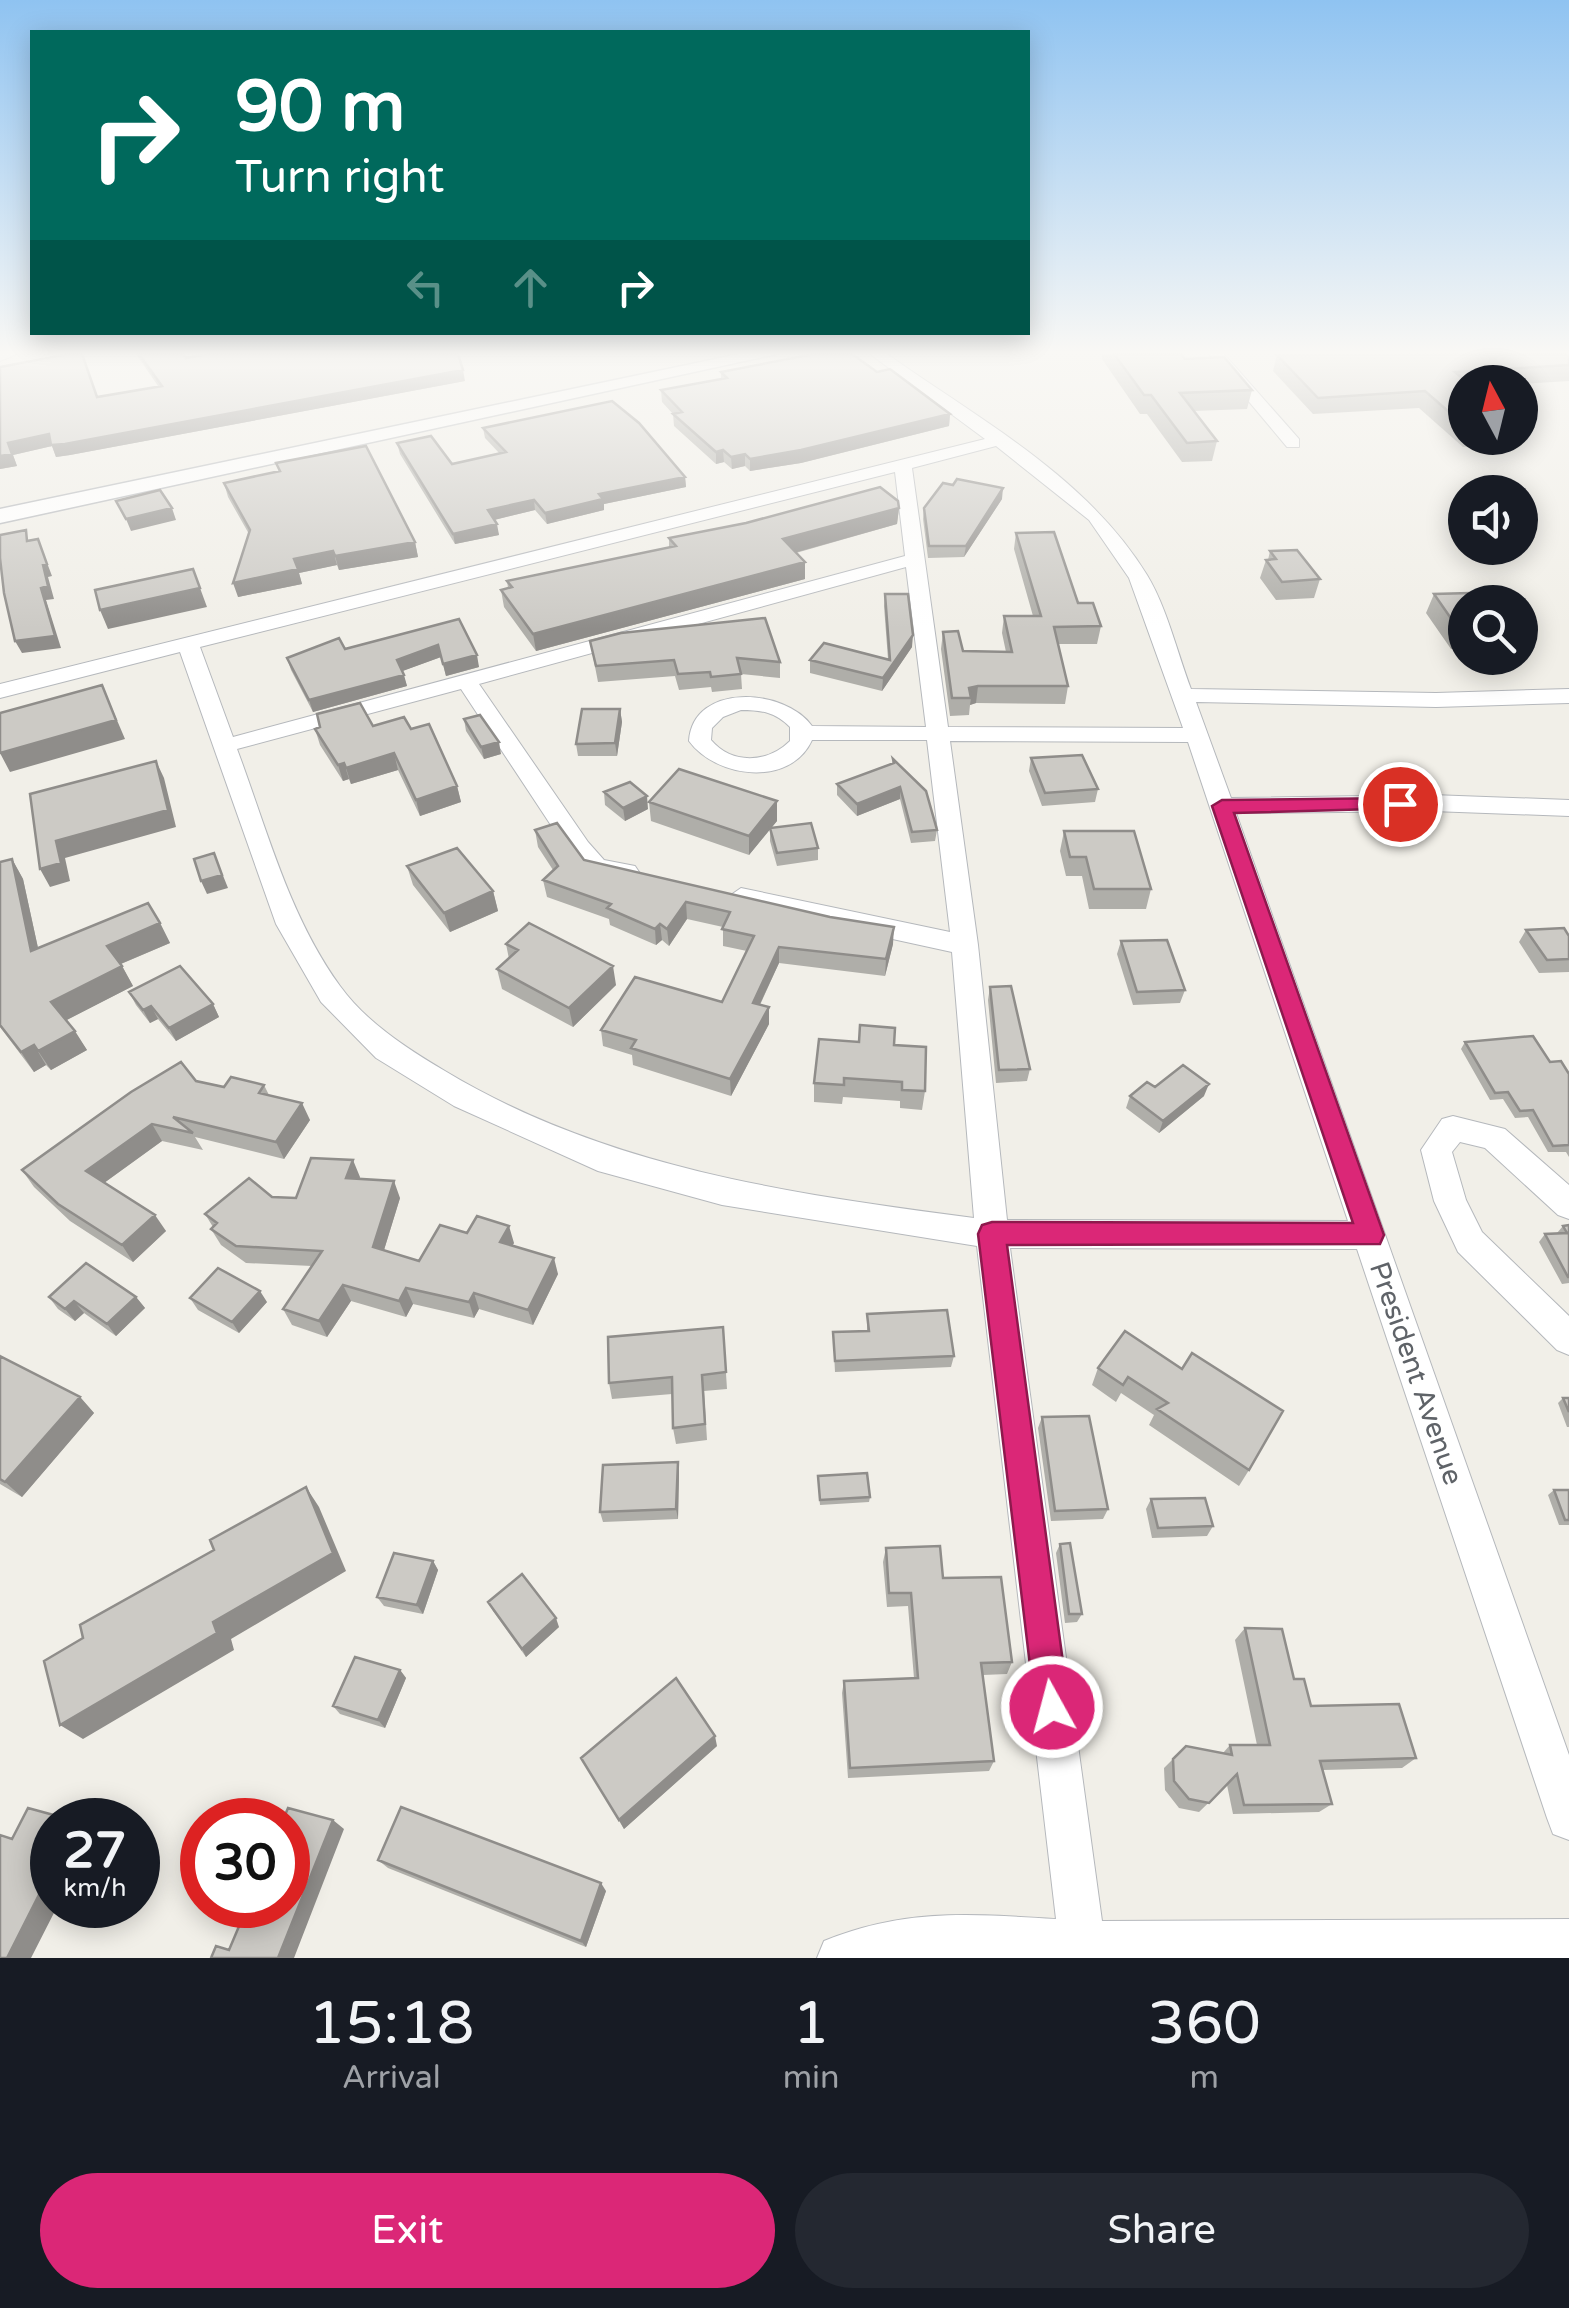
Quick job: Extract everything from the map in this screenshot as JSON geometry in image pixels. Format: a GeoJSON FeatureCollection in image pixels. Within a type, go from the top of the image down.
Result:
{"type":"FeatureCollection","features":[{"type":"Feature","properties":{"kind":"street"},"geometry":{"type":"LineString","coordinates":[[0,502],[65,495],[304,445]]}},
{"type":"Feature","properties":{"kind":"street"},"geometry":{"type":"LineString","coordinates":[[0,691],[981,445]]}},
{"type":"Feature","properties":{"kind":"street","name":"President Avenue"},"geometry":{"type":"LineString","coordinates":[[1004,445],[1064,487],[1096,516],[1122,548],[1138,578],[1222,806],[1569,1818]]}},
{"type":"Feature","properties":{"kind":"street"},"geometry":{"type":"LineString","coordinates":[[903,466],[965,945],[992,1234],[1082,1944]]}},
{"type":"Feature","properties":{"kind":"street"},"geometry":{"type":"LineString","coordinates":[[0,516],[65,495]]}},
{"type":"Feature","properties":{"kind":"street"},"geometry":{"type":"LineString","coordinates":[[224,746],[915,559]]}},
{"type":"Feature","properties":{"kind":"street"},"geometry":{"type":"LineString","coordinates":[[188,644],[289,924],[331,995],[386,1050],[465,1098],[598,1158],[722,1192],[992,1234],[1370,1235]]}},
{"type":"Feature","properties":{"kind":"street"},"geometry":{"type":"LineString","coordinates":[[466,680],[596,867],[646,877]]}},
{"type":"Feature","properties":{"kind":"street"},"geometry":{"type":"LineString","coordinates":[[1183,695],[1436,700],[1569,696]]}},
{"type":"Feature","properties":{"kind":"street"},"geometry":{"type":"LineString","coordinates":[[802,734],[1197,735]]}},
{"type":"Feature","properties":{"kind":"street"},"geometry":{"type":"LineString","coordinates":[[1222,806],[1432,803],[1569,808]]}},
{"type":"Feature","properties":{"kind":"street"},"geometry":{"type":"LineString","coordinates":[[721,893],[965,945]]}},
{"type":"Feature","properties":{"kind":"street"},"geometry":{"type":"LineString","coordinates":[[1569,1205],[1494,1138],[1453,1128],[1436,1150],[1450,1201],[1470,1242],[1569,1339]]}},
{"type":"Feature","properties":{"kind":"street"},"geometry":{"type":"LineString","coordinates":[[842,1958],[871,1943],[941,1938],[1082,1944],[1569,1942]]}},
{"type":"Feature","properties":{"kind":"building"},"geometry":{"type":"Polygon","coordinates":[[[0,445],[9,445],[12,454],[0,456],[0,445]]]}},
{"type":"Feature","properties":{"kind":"building"},"geometry":{"type":"Polygon","coordinates":[[[398,445],[438,445],[452,464],[506,452],[500,445],[658,445],[685,477],[599,494],[603,499],[545,513],[534,500],[488,510],[497,524],[453,534],[398,445]]]}},
{"type":"Feature","properties":{"kind":"building"},"geometry":{"type":"Polygon","coordinates":[[[709,445],[820,445],[750,459],[745,454],[731,457],[723,450],[716,452],[709,445]]]}},
{"type":"Feature","properties":{"kind":"building"},"geometry":{"type":"Polygon","coordinates":[[[366,446],[415,542],[294,559],[298,569],[233,583],[250,530],[224,483],[280,471],[276,463],[366,446]]]}},
{"type":"Feature","properties":{"kind":"building"},"geometry":{"type":"Polygon","coordinates":[[[957,479],[1003,488],[966,546],[929,546],[924,508],[943,483],[953,485],[957,479]]]}},
{"type":"Feature","properties":{"kind":"building"},"geometry":{"type":"Polygon","coordinates":[[[880,487],[898,501],[899,508],[783,539],[805,562],[533,634],[501,590],[512,587],[507,581],[676,546],[669,538],[746,523],[880,487]]]}},
{"type":"Feature","properties":{"kind":"building"},"geometry":{"type":"Polygon","coordinates":[[[160,490],[172,508],[126,519],[116,501],[160,490]]]}},
{"type":"Feature","properties":{"kind":"building"},"geometry":{"type":"Polygon","coordinates":[[[26,530],[27,541],[38,539],[47,564],[43,565],[48,586],[41,588],[55,636],[15,641],[4,593],[0,535],[26,530]]]}},
{"type":"Feature","properties":{"kind":"building"},"geometry":{"type":"Polygon","coordinates":[[[1054,532],[1078,603],[1093,603],[1101,626],[1054,627],[1068,686],[978,686],[969,688],[971,698],[952,698],[943,632],[958,631],[963,651],[1012,652],[1004,616],[1041,616],[1016,533],[1054,532]]]}},
{"type":"Feature","properties":{"kind":"building"},"geometry":{"type":"Polygon","coordinates":[[[1297,550],[1320,579],[1282,582],[1266,560],[1276,559],[1270,551],[1297,550]]]}},
{"type":"Feature","properties":{"kind":"building"},"geometry":{"type":"Polygon","coordinates":[[[193,569],[200,588],[100,610],[95,590],[193,569]]]}},
{"type":"Feature","properties":{"kind":"building"},"geometry":{"type":"Polygon","coordinates":[[[885,594],[908,594],[913,635],[883,678],[810,660],[824,643],[890,660],[885,594]]]}},
{"type":"Feature","properties":{"kind":"building"},"geometry":{"type":"Polygon","coordinates":[[[1434,594],[1448,594],[1448,614],[1434,594]]]}},
{"type":"Feature","properties":{"kind":"building"},"geometry":{"type":"Polygon","coordinates":[[[765,618],[780,662],[737,658],[741,674],[678,674],[674,660],[596,666],[590,641],[621,633],[765,618]]]}},
{"type":"Feature","properties":{"kind":"building"},"geometry":{"type":"Polygon","coordinates":[[[459,619],[477,655],[443,664],[438,645],[397,660],[404,675],[309,700],[287,658],[339,638],[345,649],[459,619]]]}},
{"type":"Feature","properties":{"kind":"building"},"geometry":{"type":"Polygon","coordinates":[[[102,685],[116,720],[0,753],[0,713],[102,685]]]}},
{"type":"Feature","properties":{"kind":"building"},"geometry":{"type":"Polygon","coordinates":[[[360,703],[373,726],[404,717],[411,729],[429,724],[457,786],[416,800],[394,753],[346,768],[344,763],[338,765],[315,729],[320,727],[317,714],[360,703]]]}},
{"type":"Feature","properties":{"kind":"building"},"geometry":{"type":"Polygon","coordinates":[[[582,709],[620,709],[615,743],[576,744],[582,709]]]}},
{"type":"Feature","properties":{"kind":"building"},"geometry":{"type":"Polygon","coordinates":[[[480,715],[499,742],[481,747],[464,719],[480,715]]]}},
{"type":"Feature","properties":{"kind":"building"},"geometry":{"type":"Polygon","coordinates":[[[1082,755],[1098,789],[1045,793],[1031,758],[1082,755]]]}},
{"type":"Feature","properties":{"kind":"building"},"geometry":{"type":"Polygon","coordinates":[[[893,759],[926,791],[937,830],[912,832],[900,787],[857,804],[837,784],[894,763],[893,759]]]}},
{"type":"Feature","properties":{"kind":"building"},"geometry":{"type":"Polygon","coordinates":[[[156,761],[168,810],[56,841],[61,863],[40,869],[30,794],[156,761]]]}},
{"type":"Feature","properties":{"kind":"building"},"geometry":{"type":"Polygon","coordinates":[[[679,769],[777,801],[749,836],[649,802],[679,769]]]}},
{"type":"Feature","properties":{"kind":"building"},"geometry":{"type":"Polygon","coordinates":[[[630,782],[647,796],[623,808],[604,792],[630,782]]]}},
{"type":"Feature","properties":{"kind":"building"},"geometry":{"type":"Polygon","coordinates":[[[557,823],[584,860],[830,917],[894,927],[886,959],[779,947],[753,1003],[769,1007],[730,1079],[631,1048],[636,1040],[601,1030],[635,977],[722,1002],[754,936],[722,929],[730,912],[686,902],[667,929],[660,924],[655,929],[607,908],[611,904],[543,880],[558,866],[535,830],[557,823]]]}},
{"type":"Feature","properties":{"kind":"building"},"geometry":{"type":"Polygon","coordinates":[[[811,823],[818,848],[777,853],[770,828],[811,823]]]}},
{"type":"Feature","properties":{"kind":"building"},"geometry":{"type":"Polygon","coordinates":[[[1064,831],[1134,831],[1151,889],[1094,889],[1086,857],[1070,857],[1064,831]]]}},
{"type":"Feature","properties":{"kind":"building"},"geometry":{"type":"Polygon","coordinates":[[[457,848],[493,891],[444,913],[407,866],[457,848]]]}},
{"type":"Feature","properties":{"kind":"building"},"geometry":{"type":"Polygon","coordinates":[[[214,853],[222,875],[201,881],[194,859],[214,853]]]}},
{"type":"Feature","properties":{"kind":"building"},"geometry":{"type":"Polygon","coordinates":[[[12,859],[31,951],[148,903],[160,923],[107,946],[122,966],[51,1002],[75,1031],[38,1051],[34,1045],[21,1052],[0,1025],[0,862],[12,859]]]}},
{"type":"Feature","properties":{"kind":"building"},"geometry":{"type":"Polygon","coordinates":[[[529,923],[613,966],[569,1008],[497,969],[518,950],[506,944],[529,923]]]}},
{"type":"Feature","properties":{"kind":"building"},"geometry":{"type":"Polygon","coordinates":[[[1564,928],[1569,936],[1569,959],[1547,960],[1526,930],[1564,928]]]}},
{"type":"Feature","properties":{"kind":"building"},"geometry":{"type":"Polygon","coordinates":[[[1167,940],[1185,990],[1137,992],[1121,941],[1167,940]]]}},
{"type":"Feature","properties":{"kind":"building"},"geometry":{"type":"Polygon","coordinates":[[[180,966],[213,1004],[169,1028],[151,1006],[143,1010],[129,992],[180,966]]]}},
{"type":"Feature","properties":{"kind":"building"},"geometry":{"type":"Polygon","coordinates":[[[1011,986],[1030,1069],[999,1070],[990,987],[1011,986]]]}},
{"type":"Feature","properties":{"kind":"building"},"geometry":{"type":"Polygon","coordinates":[[[860,1025],[895,1028],[894,1045],[926,1047],[925,1091],[902,1090],[902,1082],[844,1078],[844,1085],[814,1083],[819,1039],[859,1042],[860,1025]]]}},
{"type":"Feature","properties":{"kind":"building"},"geometry":{"type":"Polygon","coordinates":[[[1533,1036],[1550,1062],[1561,1061],[1569,1074],[1569,1145],[1553,1146],[1533,1110],[1520,1111],[1508,1092],[1495,1093],[1465,1042],[1533,1036]]]}},
{"type":"Feature","properties":{"kind":"building"},"geometry":{"type":"Polygon","coordinates":[[[181,1062],[196,1081],[224,1087],[231,1077],[264,1085],[259,1093],[302,1103],[276,1142],[173,1117],[193,1133],[152,1124],[86,1171],[155,1215],[122,1245],[58,1204],[22,1170],[131,1092],[181,1062]]]}},
{"type":"Feature","properties":{"kind":"building"},"geometry":{"type":"Polygon","coordinates":[[[1183,1065],[1209,1084],[1163,1121],[1130,1096],[1147,1082],[1155,1087],[1183,1065]]]}},
{"type":"Feature","properties":{"kind":"building"},"geometry":{"type":"Polygon","coordinates":[[[311,1158],[353,1160],[346,1178],[394,1181],[373,1247],[419,1261],[440,1225],[467,1233],[477,1216],[509,1226],[500,1242],[554,1258],[528,1310],[474,1293],[469,1302],[406,1288],[399,1301],[343,1285],[319,1321],[283,1309],[322,1251],[236,1246],[211,1229],[217,1223],[205,1214],[249,1178],[272,1197],[296,1198],[311,1158]]]}},
{"type":"Feature","properties":{"kind":"building"},"geometry":{"type":"Polygon","coordinates":[[[1569,1225],[1568,1277],[1545,1234],[1567,1233],[1563,1226],[1569,1225]]]}},
{"type":"Feature","properties":{"kind":"building"},"geometry":{"type":"Polygon","coordinates":[[[86,1263],[136,1297],[107,1324],[74,1301],[65,1309],[49,1297],[86,1263]]]}},
{"type":"Feature","properties":{"kind":"building"},"geometry":{"type":"Polygon","coordinates":[[[218,1268],[260,1291],[232,1322],[190,1298],[218,1268]]]}},
{"type":"Feature","properties":{"kind":"building"},"geometry":{"type":"Polygon","coordinates":[[[947,1310],[954,1356],[835,1361],[833,1332],[869,1331],[867,1314],[947,1310]]]}},
{"type":"Feature","properties":{"kind":"building"},"geometry":{"type":"Polygon","coordinates":[[[723,1327],[726,1372],[702,1375],[705,1424],[673,1428],[672,1377],[609,1383],[608,1337],[723,1327]]]}},
{"type":"Feature","properties":{"kind":"building"},"geometry":{"type":"Polygon","coordinates":[[[1125,1331],[1182,1369],[1192,1353],[1283,1411],[1249,1470],[1157,1409],[1168,1403],[1128,1377],[1123,1385],[1098,1368],[1125,1331]]]}},
{"type":"Feature","properties":{"kind":"building"},"geometry":{"type":"Polygon","coordinates":[[[0,1356],[80,1397],[5,1482],[0,1479],[0,1356]]]}},
{"type":"Feature","properties":{"kind":"building"},"geometry":{"type":"Polygon","coordinates":[[[1089,1416],[1108,1509],[1055,1511],[1042,1417],[1089,1416]]]}},
{"type":"Feature","properties":{"kind":"building"},"geometry":{"type":"Polygon","coordinates":[[[678,1462],[676,1509],[600,1512],[603,1465],[678,1462]]]}},
{"type":"Feature","properties":{"kind":"building"},"geometry":{"type":"Polygon","coordinates":[[[867,1473],[870,1497],[820,1500],[818,1476],[867,1473]]]}},
{"type":"Feature","properties":{"kind":"building"},"geometry":{"type":"Polygon","coordinates":[[[306,1487],[333,1553],[213,1622],[217,1633],[60,1725],[44,1661],[83,1638],[80,1625],[214,1550],[210,1540],[306,1487]]]}},
{"type":"Feature","properties":{"kind":"building"},"geometry":{"type":"Polygon","coordinates":[[[1554,1490],[1569,1490],[1569,1520],[1565,1520],[1554,1490]]]}},
{"type":"Feature","properties":{"kind":"building"},"geometry":{"type":"Polygon","coordinates":[[[1205,1498],[1213,1526],[1158,1528],[1151,1499],[1205,1498]]]}},
{"type":"Feature","properties":{"kind":"building"},"geometry":{"type":"Polygon","coordinates":[[[1070,1543],[1082,1614],[1069,1614],[1060,1544],[1070,1543]]]}},
{"type":"Feature","properties":{"kind":"building"},"geometry":{"type":"Polygon","coordinates":[[[940,1546],[943,1578],[1001,1577],[1012,1662],[981,1663],[994,1761],[850,1768],[844,1681],[918,1678],[911,1593],[889,1593],[886,1548],[940,1546]]]}},
{"type":"Feature","properties":{"kind":"building"},"geometry":{"type":"Polygon","coordinates":[[[394,1553],[433,1561],[417,1605],[377,1597],[394,1553]]]}},
{"type":"Feature","properties":{"kind":"building"},"geometry":{"type":"Polygon","coordinates":[[[522,1574],[556,1618],[522,1649],[488,1602],[522,1574]]]}},
{"type":"Feature","properties":{"kind":"building"},"geometry":{"type":"Polygon","coordinates":[[[1245,1628],[1282,1629],[1294,1679],[1304,1679],[1311,1706],[1399,1704],[1416,1758],[1320,1761],[1332,1804],[1244,1805],[1237,1774],[1209,1803],[1189,1799],[1174,1781],[1173,1759],[1186,1746],[1232,1755],[1230,1745],[1270,1745],[1245,1628]]]}},
{"type":"Feature","properties":{"kind":"building"},"geometry":{"type":"Polygon","coordinates":[[[355,1657],[400,1670],[378,1720],[333,1706],[355,1657]]]}},
{"type":"Feature","properties":{"kind":"building"},"geometry":{"type":"Polygon","coordinates":[[[676,1678],[715,1736],[619,1820],[581,1758],[676,1678]]]}},
{"type":"Feature","properties":{"kind":"building"},"geometry":{"type":"Polygon","coordinates":[[[401,1807],[601,1883],[581,1941],[378,1860],[401,1807]]]}},
{"type":"Feature","properties":{"kind":"building"},"geometry":{"type":"Polygon","coordinates":[[[30,1809],[30,1913],[7,1958],[0,1958],[0,1835],[12,1839],[30,1809]]]}},
{"type":"Feature","properties":{"kind":"building"},"geometry":{"type":"Polygon","coordinates":[[[310,1814],[333,1820],[310,1878],[310,1814]]]}},
{"type":"Feature","properties":{"kind":"building"},"geometry":{"type":"Polygon","coordinates":[[[238,1928],[290,1928],[278,1958],[211,1958],[216,1946],[229,1950],[238,1928]]]}},
{"type":"Feature","properties":{"kind":"route"},"geometry":{"type":"LineString","coordinates":[[1052,1707],[992,1234],[1370,1235],[1222,806],[1400,804]]}}]}
